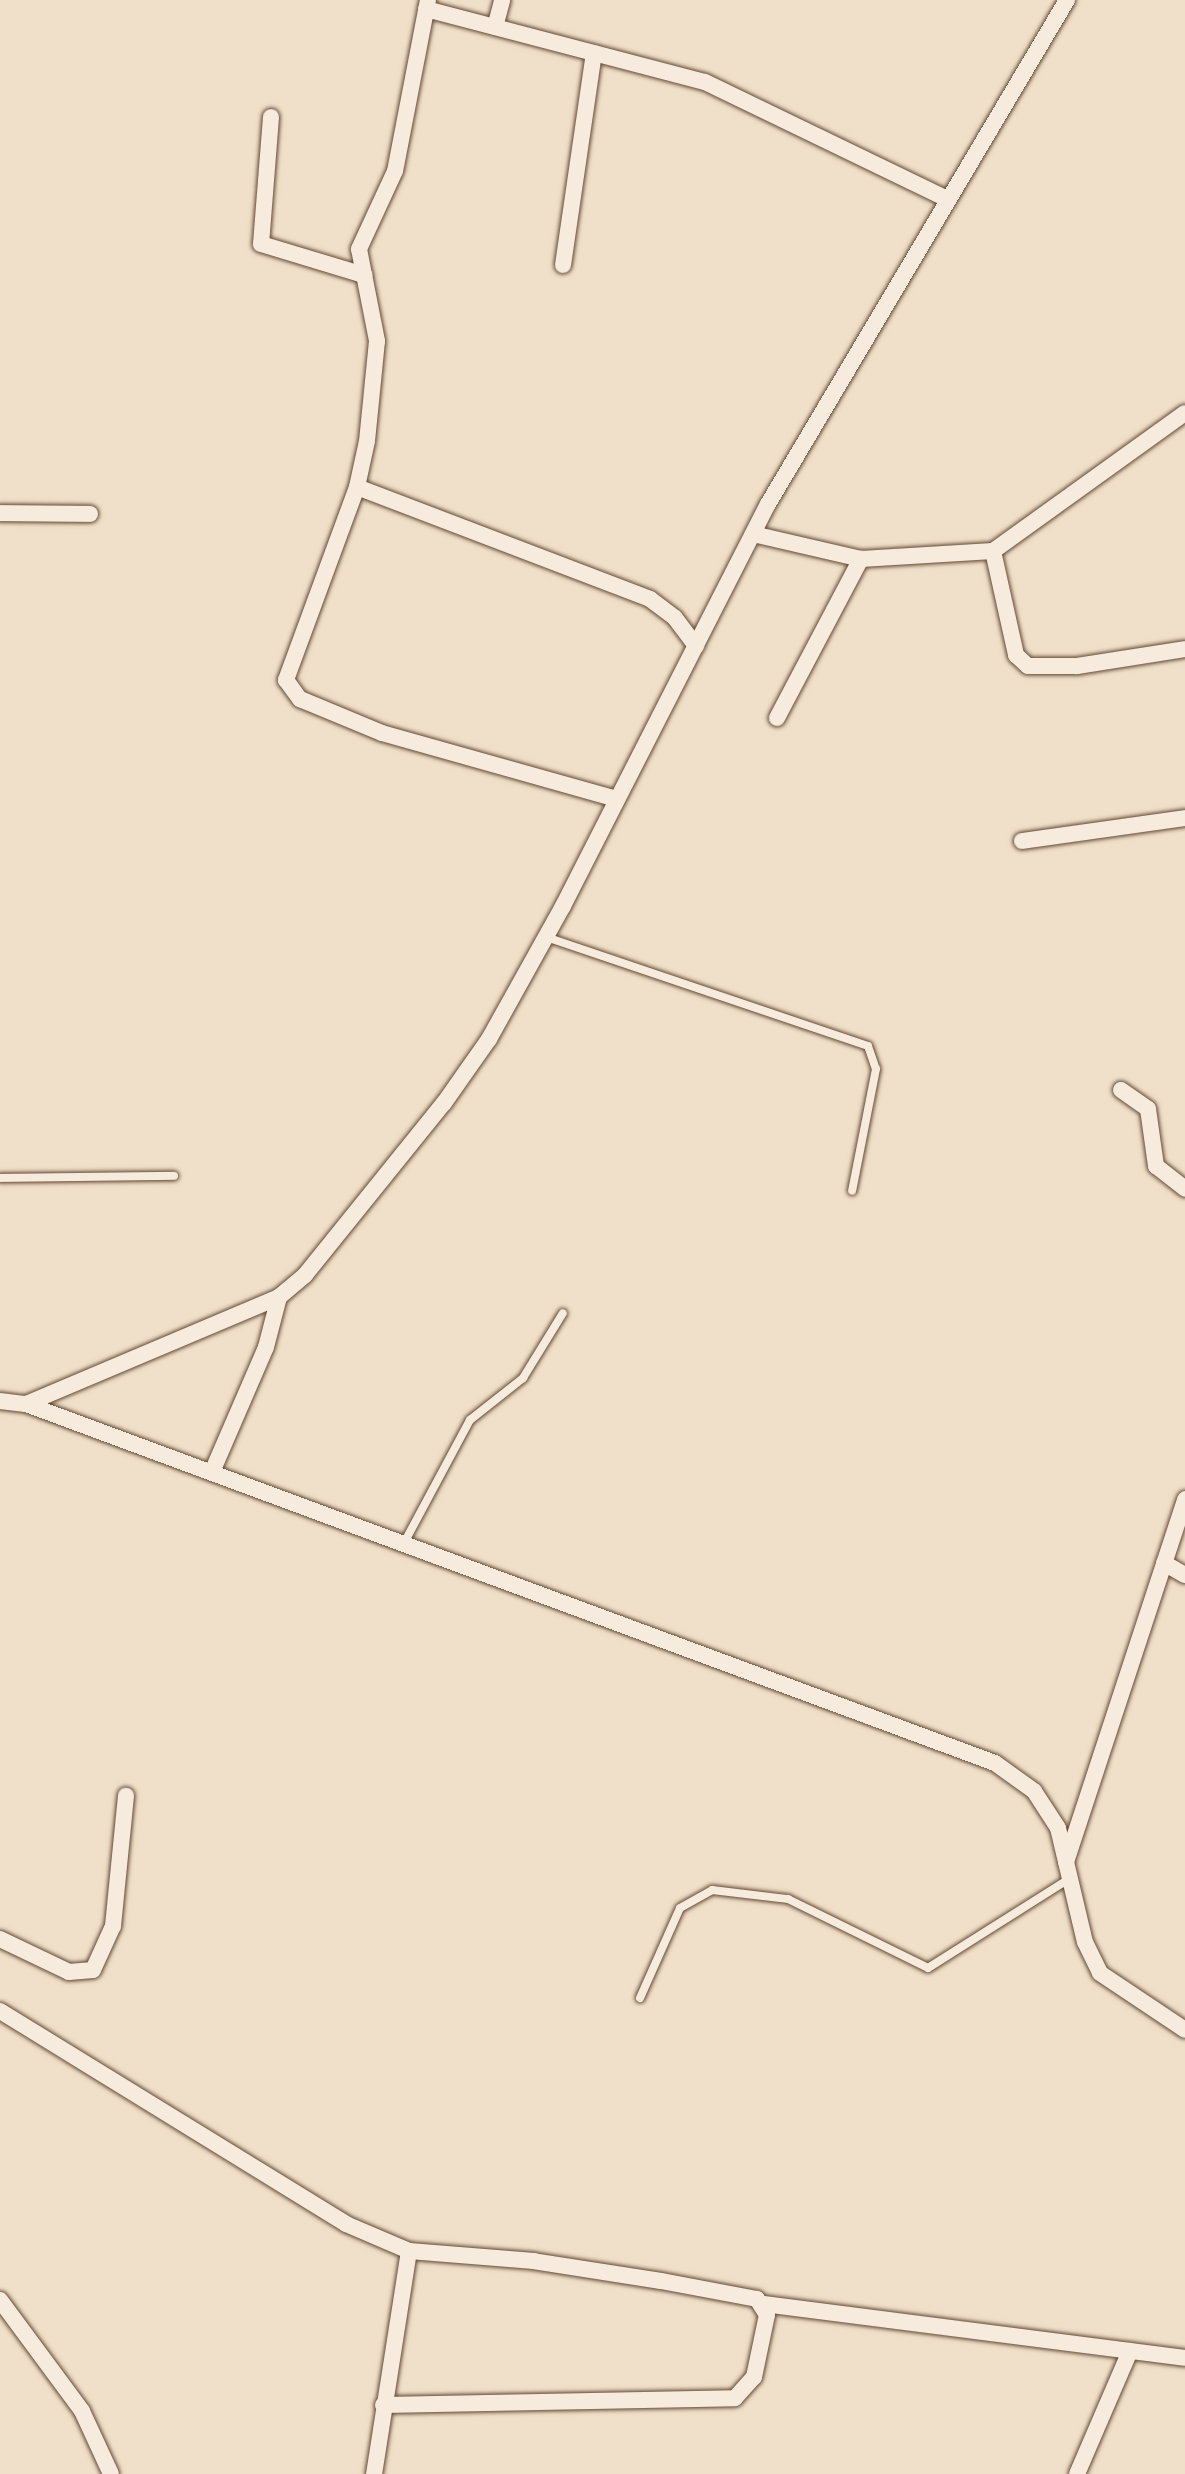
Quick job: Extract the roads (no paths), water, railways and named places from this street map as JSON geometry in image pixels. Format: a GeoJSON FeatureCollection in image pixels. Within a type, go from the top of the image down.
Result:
{"type":"FeatureCollection","features":[{"type":"Feature","properties":{"kind":"street"},"geometry":{"type":"LineString","coordinates":[[495,27],[502,0]]}},
{"type":"Feature","properties":{"kind":"street"},"geometry":{"type":"LineString","coordinates":[[26,1404],[279,1297],[305,1275],[444,1103],[489,1039],[546,937],[753,534],[947,199],[1067,0]]}},
{"type":"Feature","properties":{"kind":"street"},"geometry":{"type":"LineString","coordinates":[[617,799],[408,741],[289,690],[286,680],[307,611],[357,487],[378,364],[359,249],[395,171],[427,4],[495,27],[705,82],[947,199]]}},
{"type":"Feature","properties":{"kind":"street"},"geometry":{"type":"LineString","coordinates":[[563,265],[594,53]]}},
{"type":"Feature","properties":{"kind":"street"},"geometry":{"type":"LineString","coordinates":[[271,117],[261,244],[364,275]]}},
{"type":"Feature","properties":{"kind":"street"},"geometry":{"type":"LineString","coordinates":[[753,534],[861,559],[993,551],[1185,413]]}},
{"type":"Feature","properties":{"kind":"street"},"geometry":{"type":"LineString","coordinates":[[357,487],[650,599],[675,618],[696,646]]}},
{"type":"Feature","properties":{"kind":"street"},"geometry":{"type":"LineString","coordinates":[[0,513],[90,514]]}},
{"type":"Feature","properties":{"kind":"street"},"geometry":{"type":"LineString","coordinates":[[993,551],[1016,655],[1028,666],[1077,666],[1185,649]]}},
{"type":"Feature","properties":{"kind":"street"},"geometry":{"type":"LineString","coordinates":[[777,718],[861,559]]}},
{"type":"Feature","properties":{"kind":"street"},"geometry":{"type":"LineString","coordinates":[[1022,841],[1185,818]]}},
{"type":"Feature","properties":{"kind":"street"},"geometry":{"type":"LineString","coordinates":[[1121,1090],[1148,1109],[1156,1166],[1185,1189]]}},
{"type":"Feature","properties":{"kind":"street"},"geometry":{"type":"LineString","coordinates":[[212,1472],[266,1347],[279,1297]]}},
{"type":"Feature","properties":{"kind":"street"},"geometry":{"type":"LineString","coordinates":[[0,1401],[26,1404],[995,1763],[1034,1791],[1058,1828],[1085,1942],[1100,1973],[1185,2030]]}},
{"type":"Feature","properties":{"kind":"street"},"geometry":{"type":"LineString","coordinates":[[1068,1871],[1185,1499]]}},
{"type":"Feature","properties":{"kind":"street"},"geometry":{"type":"LineString","coordinates":[[1164,1563],[1185,1575]]}},
{"type":"Feature","properties":{"kind":"street"},"geometry":{"type":"LineString","coordinates":[[0,1939],[69,1972],[93,1970],[113,1926],[126,1796]]}},
{"type":"Feature","properties":{"kind":"street"},"geometry":{"type":"LineString","coordinates":[[0,2011],[346,2224],[409,2251],[534,2261],[764,2304],[1185,2358]]}},
{"type":"Feature","properties":{"kind":"street"},"geometry":{"type":"LineString","coordinates":[[374,2474],[409,2251]]}},
{"type":"Feature","properties":{"kind":"street"},"geometry":{"type":"LineString","coordinates":[[0,2300],[82,2411],[111,2474]]}},
{"type":"Feature","properties":{"kind":"street"},"geometry":{"type":"LineString","coordinates":[[383,2405],[735,2398],[754,2377],[764,2304]]}},
{"type":"Feature","properties":{"kind":"street"},"geometry":{"type":"LineString","coordinates":[[1077,2474],[1130,2351]]}},
{"type":"Feature","properties":{"kind":"lane"},"geometry":{"type":"LineString","coordinates":[[546,937],[868,1046],[876,1069],[852,1191]]}},
{"type":"Feature","properties":{"kind":"lane"},"geometry":{"type":"LineString","coordinates":[[0,1178],[174,1176]]}},
{"type":"Feature","properties":{"kind":"lane"},"geometry":{"type":"LineString","coordinates":[[404,1543],[470,1420],[523,1378],[563,1313]]}},
{"type":"Feature","properties":{"kind":"lane"},"geometry":{"type":"LineString","coordinates":[[640,1998],[680,1908],[712,1890],[788,1899],[928,1968],[1068,1871]]}}]}
